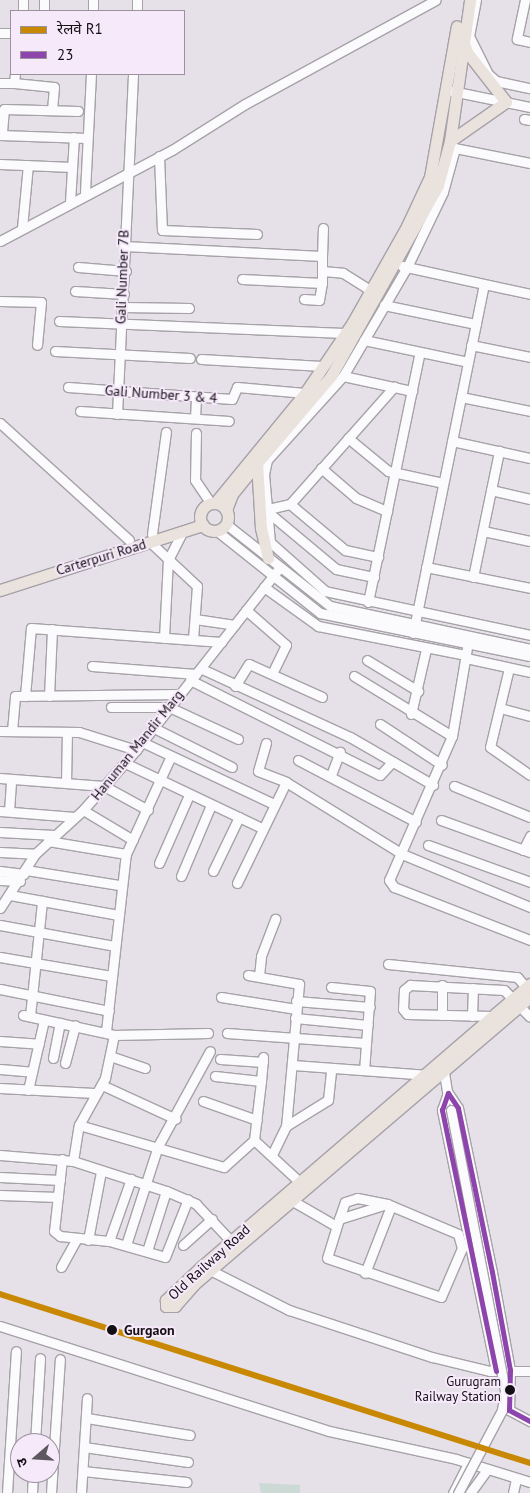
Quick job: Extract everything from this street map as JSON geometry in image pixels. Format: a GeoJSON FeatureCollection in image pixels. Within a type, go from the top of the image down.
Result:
{"type":"FeatureCollection","features":[{"type":"Feature","properties":{"kind":"main road"},"geometry":{"type":"LineString","coordinates":[[462,0],[449,91],[450,141],[438,185],[397,265],[331,376],[232,494],[222,528],[202,523],[202,510],[213,503],[305,393],[370,290],[397,265],[430,176],[449,91],[462,38],[470,0]]}},
{"type":"Feature","properties":{"kind":"main road"},"geometry":{"type":"LineString","coordinates":[[450,141],[506,102],[467,52],[462,38]]}},
{"type":"Feature","properties":{"kind":"main road"},"geometry":{"type":"LineString","coordinates":[[257,462],[268,558]]}},
{"type":"Feature","properties":{"kind":"main road"},"geometry":{"type":"LineString","coordinates":[[213,503],[226,510]]}},
{"type":"Feature","properties":{"kind":"main road","name":"Carterpuri Road"},"geometry":{"type":"LineString","coordinates":[[0,583],[129,540],[182,532],[202,523]]}},
{"type":"Feature","properties":{"kind":"main road","name":"Carterpuri Road"},"geometry":{"type":"LineString","coordinates":[[0,590],[151,538],[202,523]]}},
{"type":"Feature","properties":{"kind":"main road","name":"Old Railway Road"},"geometry":{"type":"LineString","coordinates":[[442,1065],[518,1001],[529,989]]}},
{"type":"Feature","properties":{"kind":"main road","name":"Old Railway Road"},"geometry":{"type":"LineString","coordinates":[[302,1185],[291,1200],[210,1270],[175,1306],[166,1306],[166,1300],[231,1241],[302,1185],[431,1076],[492,1016],[518,1001]]}},
{"type":"Feature","properties":{"kind":"street"},"geometry":{"type":"LineString","coordinates":[[0,240],[85,192],[159,156],[436,0]]}},
{"type":"Feature","properties":{"kind":"street"},"geometry":{"type":"LineString","coordinates":[[476,0],[469,36],[488,74],[496,81],[530,88]]}},
{"type":"Feature","properties":{"kind":"street"},"geometry":{"type":"LineString","coordinates":[[525,0],[517,39],[530,42]]}},
{"type":"Feature","properties":{"kind":"street"},"geometry":{"type":"LineString","coordinates":[[85,192],[91,75]]}},
{"type":"Feature","properties":{"kind":"street","name":"Gali Number 7B"},"geometry":{"type":"LineString","coordinates":[[117,414],[118,355],[126,271],[124,246],[130,170],[133,75]]}},
{"type":"Feature","properties":{"kind":"street"},"geometry":{"type":"LineString","coordinates":[[0,83],[15,78],[54,88],[52,109]]}},
{"type":"Feature","properties":{"kind":"street"},"geometry":{"type":"LineString","coordinates":[[449,91],[530,107]]}},
{"type":"Feature","properties":{"kind":"street"},"geometry":{"type":"LineString","coordinates":[[78,111],[4,109],[1,133],[87,138]]}},
{"type":"Feature","properties":{"kind":"street"},"geometry":{"type":"LineString","coordinates":[[70,202],[74,137]]}},
{"type":"Feature","properties":{"kind":"street"},"geometry":{"type":"LineString","coordinates":[[530,163],[455,148],[443,192],[397,265],[384,305],[343,376],[267,460],[270,542],[276,551],[325,591],[368,602],[530,635]]}},
{"type":"Feature","properties":{"kind":"street"},"geometry":{"type":"LineString","coordinates":[[159,156],[162,230],[257,234]]}},
{"type":"Feature","properties":{"kind":"street"},"geometry":{"type":"LineString","coordinates":[[0,164],[72,167]]}},
{"type":"Feature","properties":{"kind":"street"},"geometry":{"type":"LineString","coordinates":[[22,228],[28,165]]}},
{"type":"Feature","properties":{"kind":"street"},"geometry":{"type":"LineString","coordinates":[[304,299],[319,300],[322,283],[324,228]]}},
{"type":"Feature","properties":{"kind":"street"},"geometry":{"type":"LineString","coordinates":[[124,246],[322,256]]}},
{"type":"Feature","properties":{"kind":"street"},"geometry":{"type":"LineString","coordinates":[[397,265],[530,294]]}},
{"type":"Feature","properties":{"kind":"street"},"geometry":{"type":"LineString","coordinates":[[78,267],[126,271]]}},
{"type":"Feature","properties":{"kind":"street"},"geometry":{"type":"LineString","coordinates":[[322,271],[343,273],[370,290]]}},
{"type":"Feature","properties":{"kind":"street"},"geometry":{"type":"LineString","coordinates":[[242,278],[322,283]]}},
{"type":"Feature","properties":{"kind":"street"},"geometry":{"type":"LineString","coordinates":[[413,629],[484,284]]}},
{"type":"Feature","properties":{"kind":"street"},"geometry":{"type":"LineString","coordinates":[[75,291],[124,294]]}},
{"type":"Feature","properties":{"kind":"street"},"geometry":{"type":"LineString","coordinates":[[0,301],[41,302],[37,345]]}},
{"type":"Feature","properties":{"kind":"street"},"geometry":{"type":"LineString","coordinates":[[384,305],[476,324]]}},
{"type":"Feature","properties":{"kind":"street"},"geometry":{"type":"LineString","coordinates":[[123,307],[189,308]]}},
{"type":"Feature","properties":{"kind":"street"},"geometry":{"type":"LineString","coordinates":[[59,321],[344,333]]}},
{"type":"Feature","properties":{"kind":"street"},"geometry":{"type":"LineString","coordinates":[[364,340],[468,362]]}},
{"type":"Feature","properties":{"kind":"street"},"geometry":{"type":"LineString","coordinates":[[471,345],[530,357]]}},
{"type":"Feature","properties":{"kind":"street"},"geometry":{"type":"LineString","coordinates":[[55,351],[190,358]]}},
{"type":"Feature","properties":{"kind":"street"},"geometry":{"type":"LineString","coordinates":[[368,602],[420,352]]}},
{"type":"Feature","properties":{"kind":"street"},"geometry":{"type":"LineString","coordinates":[[201,359],[322,366]]}},
{"type":"Feature","properties":{"kind":"street"},"geometry":{"type":"LineString","coordinates":[[343,376],[412,391]]}},
{"type":"Feature","properties":{"kind":"street","name":"Gali Number 3 & 4"},"geometry":{"type":"LineString","coordinates":[[68,387],[196,398],[232,399],[237,387],[305,393]]}},
{"type":"Feature","properties":{"kind":"street"},"geometry":{"type":"LineString","coordinates":[[268,511],[290,504],[394,387]]}},
{"type":"Feature","properties":{"kind":"street"},"geometry":{"type":"LineString","coordinates":[[461,397],[530,411]]}},
{"type":"Feature","properties":{"kind":"street"},"geometry":{"type":"LineString","coordinates":[[195,418],[196,398]]}},
{"type":"Feature","properties":{"kind":"street"},"geometry":{"type":"LineString","coordinates":[[80,411],[229,420]]}},
{"type":"Feature","properties":{"kind":"street"},"geometry":{"type":"LineString","coordinates":[[0,423],[129,540]]}},
{"type":"Feature","properties":{"kind":"street"},"geometry":{"type":"LineString","coordinates":[[166,432],[151,538],[168,560],[197,586],[193,640]]}},
{"type":"Feature","properties":{"kind":"street"},"geometry":{"type":"LineString","coordinates":[[196,433],[194,480],[213,503]]}},
{"type":"Feature","properties":{"kind":"street"},"geometry":{"type":"LineString","coordinates":[[348,438],[395,474],[443,483]]}},
{"type":"Feature","properties":{"kind":"street"},"geometry":{"type":"LineString","coordinates":[[452,441],[530,458]]}},
{"type":"Feature","properties":{"kind":"street"},"geometry":{"type":"LineString","coordinates":[[473,577],[499,451]]}},
{"type":"Feature","properties":{"kind":"street"},"geometry":{"type":"LineString","coordinates":[[321,468],[356,498],[387,511]]}},
{"type":"Feature","properties":{"kind":"street"},"geometry":{"type":"LineString","coordinates":[[491,490],[530,498]]}},
{"type":"Feature","properties":{"kind":"street"},"geometry":{"type":"LineString","coordinates":[[290,504],[345,550],[378,557]]}},
{"type":"Feature","properties":{"kind":"street"},"geometry":{"type":"LineString","coordinates":[[268,511],[336,569],[374,577]]}},
{"type":"Feature","properties":{"kind":"street"},"geometry":{"type":"LineString","coordinates":[[222,528],[268,558],[330,606],[413,629]]}},
{"type":"Feature","properties":{"kind":"street"},"geometry":{"type":"LineString","coordinates":[[222,528],[272,577],[320,613],[530,649]]}},
{"type":"Feature","properties":{"kind":"street"},"geometry":{"type":"LineString","coordinates":[[483,531],[530,541]]}},
{"type":"Feature","properties":{"kind":"street"},"geometry":{"type":"LineString","coordinates":[[164,638],[168,560],[182,532]]}},
{"type":"Feature","properties":{"kind":"street"},"geometry":{"type":"LineString","coordinates":[[426,567],[530,588]]}},
{"type":"Feature","properties":{"kind":"street","name":"Hanuman Mandir Marg"},"geometry":{"type":"LineString","coordinates":[[0,908],[35,854],[83,810],[125,763],[279,568]]}},
{"type":"Feature","properties":{"kind":"street"},"geometry":{"type":"LineString","coordinates":[[264,587],[312,624],[466,656],[530,672]]}},
{"type":"Feature","properties":{"kind":"street"},"geometry":{"type":"LineString","coordinates":[[246,610],[286,645],[272,674]]}},
{"type":"Feature","properties":{"kind":"street"},"geometry":{"type":"LineString","coordinates":[[195,618],[235,625]]}},
{"type":"Feature","properties":{"kind":"street"},"geometry":{"type":"LineString","coordinates":[[48,696],[52,630]]}},
{"type":"Feature","properties":{"kind":"street"},"geometry":{"type":"LineString","coordinates":[[25,696],[29,631],[52,630],[221,642]]}},
{"type":"Feature","properties":{"kind":"street"},"geometry":{"type":"LineString","coordinates":[[469,640],[452,736],[442,765],[402,854],[390,874],[394,888],[530,940]]}},
{"type":"Feature","properties":{"kind":"street"},"geometry":{"type":"LineString","coordinates":[[469,640],[530,656]]}},
{"type":"Feature","properties":{"kind":"street"},"geometry":{"type":"LineString","coordinates":[[411,714],[418,691],[426,649]]}},
{"type":"Feature","properties":{"kind":"street"},"geometry":{"type":"LineString","coordinates":[[367,660],[418,691]]}},
{"type":"Feature","properties":{"kind":"street"},"geometry":{"type":"LineString","coordinates":[[235,686],[247,664],[322,697]]}},
{"type":"Feature","properties":{"kind":"street"},"geometry":{"type":"LineString","coordinates":[[92,666],[196,675],[235,686],[350,737],[391,763],[433,785]]}},
{"type":"Feature","properties":{"kind":"street"},"geometry":{"type":"LineString","coordinates":[[508,668],[490,747],[530,775]]}},
{"type":"Feature","properties":{"kind":"street"},"geometry":{"type":"LineString","coordinates":[[196,675],[382,775],[391,763]]}},
{"type":"Feature","properties":{"kind":"street"},"geometry":{"type":"LineString","coordinates":[[354,676],[411,714],[452,736]]}},
{"type":"Feature","properties":{"kind":"street"},"geometry":{"type":"LineString","coordinates":[[12,731],[15,696],[179,694]]}},
{"type":"Feature","properties":{"kind":"street"},"geometry":{"type":"LineString","coordinates":[[111,707],[169,707],[238,739]]}},
{"type":"Feature","properties":{"kind":"street"},"geometry":{"type":"LineString","coordinates":[[500,708],[530,716]]}},
{"type":"Feature","properties":{"kind":"street"},"geometry":{"type":"LineString","coordinates":[[380,724],[442,765]]}},
{"type":"Feature","properties":{"kind":"street"},"geometry":{"type":"LineString","coordinates":[[154,728],[232,767]]}},
{"type":"Feature","properties":{"kind":"street"},"geometry":{"type":"LineString","coordinates":[[0,730],[67,732],[136,750]]}},
{"type":"Feature","properties":{"kind":"street"},"geometry":{"type":"LineString","coordinates":[[66,783],[67,732]]}},
{"type":"Feature","properties":{"kind":"street"},"geometry":{"type":"LineString","coordinates":[[142,742],[170,758],[274,804]]}},
{"type":"Feature","properties":{"kind":"street"},"geometry":{"type":"LineString","coordinates":[[266,743],[257,770],[286,782],[402,854],[530,907]]}},
{"type":"Feature","properties":{"kind":"street"},"geometry":{"type":"LineString","coordinates":[[331,775],[340,752]]}},
{"type":"Feature","properties":{"kind":"street"},"geometry":{"type":"LineString","coordinates":[[73,1161],[79,1125],[94,1093],[102,1085],[110,1056],[108,1011],[120,885],[126,854],[148,810],[170,758]]}},
{"type":"Feature","properties":{"kind":"street"},"geometry":{"type":"LineString","coordinates":[[298,760],[331,775],[416,822]]}},
{"type":"Feature","properties":{"kind":"street"},"geometry":{"type":"LineString","coordinates":[[125,763],[189,796],[262,828]]}},
{"type":"Feature","properties":{"kind":"street"},"geometry":{"type":"LineString","coordinates":[[0,778],[104,786],[148,810]]}},
{"type":"Feature","properties":{"kind":"street"},"geometry":{"type":"LineString","coordinates":[[11,779],[5,811],[75,817]]}},
{"type":"Feature","properties":{"kind":"street"},"geometry":{"type":"LineString","coordinates":[[237,883],[262,828],[286,782]]}},
{"type":"Feature","properties":{"kind":"street"},"geometry":{"type":"LineString","coordinates":[[454,786],[530,817]]}},
{"type":"Feature","properties":{"kind":"street"},"geometry":{"type":"LineString","coordinates":[[159,864],[189,796]]}},
{"type":"Feature","properties":{"kind":"street"},"geometry":{"type":"LineString","coordinates":[[181,876],[211,805]]}},
{"type":"Feature","properties":{"kind":"street"},"geometry":{"type":"LineString","coordinates":[[83,810],[133,840]]}},
{"type":"Feature","properties":{"kind":"street"},"geometry":{"type":"LineString","coordinates":[[212,871],[239,817]]}},
{"type":"Feature","properties":{"kind":"street"},"geometry":{"type":"LineString","coordinates":[[441,820],[527,851],[530,836]]}},
{"type":"Feature","properties":{"kind":"street"},"geometry":{"type":"LineString","coordinates":[[0,832],[51,838],[126,854]]}},
{"type":"Feature","properties":{"kind":"street"},"geometry":{"type":"LineString","coordinates":[[428,844],[530,882]]}},
{"type":"Feature","properties":{"kind":"street"},"geometry":{"type":"LineString","coordinates":[[0,852],[35,854]]}},
{"type":"Feature","properties":{"kind":"street"},"geometry":{"type":"LineString","coordinates":[[0,871],[120,885]]}},
{"type":"Feature","properties":{"kind":"street"},"geometry":{"type":"LineString","coordinates":[[0,880],[23,875]]}},
{"type":"Feature","properties":{"kind":"street"},"geometry":{"type":"LineString","coordinates":[[10,895],[118,915]]}},
{"type":"Feature","properties":{"kind":"street"},"geometry":{"type":"LineString","coordinates":[[42,902],[38,964],[26,1015],[110,1033],[208,1033]]}},
{"type":"Feature","properties":{"kind":"street"},"geometry":{"type":"LineString","coordinates":[[259,976],[261,956],[275,919]]}},
{"type":"Feature","properties":{"kind":"street"},"geometry":{"type":"LineString","coordinates":[[0,925],[114,946]]}},
{"type":"Feature","properties":{"kind":"street"},"geometry":{"type":"LineString","coordinates":[[0,957],[111,976]]}},
{"type":"Feature","properties":{"kind":"street"},"geometry":{"type":"LineString","coordinates":[[388,964],[517,977],[529,989]]}},
{"type":"Feature","properties":{"kind":"street"},"geometry":{"type":"LineString","coordinates":[[248,975],[297,981],[293,1065],[286,1126],[273,1153]]}},
{"type":"Feature","properties":{"kind":"street"},"geometry":{"type":"LineString","coordinates":[[442,985],[442,1015]]}},
{"type":"Feature","properties":{"kind":"street"},"geometry":{"type":"LineString","coordinates":[[492,1016],[407,1014],[402,1009],[406,986],[442,985],[504,990],[518,1001],[530,1017]]}},
{"type":"Feature","properties":{"kind":"street"},"geometry":{"type":"LineString","coordinates":[[332,986],[368,990],[370,1007],[364,1070]]}},
{"type":"Feature","properties":{"kind":"street"},"geometry":{"type":"LineString","coordinates":[[472,1016],[473,988]]}},
{"type":"Feature","properties":{"kind":"street"},"geometry":{"type":"LineString","coordinates":[[0,989],[108,1011]]}},
{"type":"Feature","properties":{"kind":"street"},"geometry":{"type":"LineString","coordinates":[[221,997],[296,1009],[368,1025]]}},
{"type":"Feature","properties":{"kind":"street"},"geometry":{"type":"LineString","coordinates":[[296,1009],[370,1007]]}},
{"type":"Feature","properties":{"kind":"street"},"geometry":{"type":"LineString","coordinates":[[28,1090],[44,1020]]}},
{"type":"Feature","properties":{"kind":"street"},"geometry":{"type":"LineString","coordinates":[[53,1058],[60,1023]]}},
{"type":"Feature","properties":{"kind":"street"},"geometry":{"type":"LineString","coordinates":[[65,1063],[75,1025]]}},
{"type":"Feature","properties":{"kind":"street"},"geometry":{"type":"LineString","coordinates":[[227,1033],[366,1043]]}},
{"type":"Feature","properties":{"kind":"street"},"geometry":{"type":"LineString","coordinates":[[0,1042],[39,1044]]}},
{"type":"Feature","properties":{"kind":"street"},"geometry":{"type":"LineString","coordinates":[[126,1245],[148,1185],[158,1146],[176,1120],[210,1051]]}},
{"type":"Feature","properties":{"kind":"street"},"geometry":{"type":"LineString","coordinates":[[110,1056],[145,1068]]}},
{"type":"Feature","properties":{"kind":"street"},"geometry":{"type":"LineString","coordinates":[[79,1125],[224,1166],[254,1140],[263,1060],[220,1059]]}},
{"type":"Feature","properties":{"kind":"street"},"geometry":{"type":"LineString","coordinates":[[293,1065],[431,1076]]}},
{"type":"Feature","properties":{"kind":"street"},"geometry":{"type":"LineString","coordinates":[[442,1065],[505,1391],[502,1410],[458,1493]]}},
{"type":"Feature","properties":{"kind":"street"},"geometry":{"type":"LineString","coordinates":[[0,1069],[32,1072]]}},
{"type":"Feature","properties":{"kind":"street"},"geometry":{"type":"LineString","coordinates":[[286,1126],[328,1100],[331,1069]]}},
{"type":"Feature","properties":{"kind":"street"},"geometry":{"type":"LineString","coordinates":[[215,1076],[260,1081]]}},
{"type":"Feature","properties":{"kind":"street"},"geometry":{"type":"LineString","coordinates":[[102,1085],[176,1120]]}},
{"type":"Feature","properties":{"kind":"street"},"geometry":{"type":"LineString","coordinates":[[0,1088],[94,1093]]}},
{"type":"Feature","properties":{"kind":"street"},"geometry":{"type":"LineString","coordinates":[[448,1093],[458,1108],[510,1370],[509,1413],[530,1421]]}},
{"type":"Feature","properties":{"kind":"street"},"geometry":{"type":"LineString","coordinates":[[448,1093],[442,1110],[496,1371]]}},
{"type":"Feature","properties":{"kind":"street"},"geometry":{"type":"LineString","coordinates":[[203,1101],[257,1120]]}},
{"type":"Feature","properties":{"kind":"street"},"geometry":{"type":"LineString","coordinates":[[254,1140],[273,1153],[302,1185]]}},
{"type":"Feature","properties":{"kind":"street"},"geometry":{"type":"LineString","coordinates":[[0,1155],[73,1161],[188,1199],[212,1219],[231,1241]]}},
{"type":"Feature","properties":{"kind":"street"},"geometry":{"type":"LineString","coordinates":[[62,1159],[55,1234],[88,1240],[109,1241],[165,1257],[188,1199]]}},
{"type":"Feature","properties":{"kind":"street"},"geometry":{"type":"LineString","coordinates":[[88,1240],[101,1171]]}},
{"type":"Feature","properties":{"kind":"street"},"geometry":{"type":"LineString","coordinates":[[0,1177],[60,1180]]}},
{"type":"Feature","properties":{"kind":"street"},"geometry":{"type":"LineString","coordinates":[[109,1241],[130,1179]]}},
{"type":"Feature","properties":{"kind":"street"},"geometry":{"type":"LineString","coordinates":[[147,1251],[166,1191]]}},
{"type":"Feature","properties":{"kind":"street"},"geometry":{"type":"LineString","coordinates":[[0,1195],[58,1197]]}},
{"type":"Feature","properties":{"kind":"street"},"geometry":{"type":"LineString","coordinates":[[352,1198],[389,1205],[458,1234],[462,1248],[441,1297],[365,1273],[327,1258],[338,1222],[345,1202],[352,1198]]}},
{"type":"Feature","properties":{"kind":"street"},"geometry":{"type":"LineString","coordinates":[[291,1200],[338,1222],[389,1205]]}},
{"type":"Feature","properties":{"kind":"street"},"geometry":{"type":"LineString","coordinates":[[365,1273],[389,1205]]}},
{"type":"Feature","properties":{"kind":"street"},"geometry":{"type":"LineString","coordinates":[[183,1245],[212,1219]]}},
{"type":"Feature","properties":{"kind":"street"},"geometry":{"type":"LineString","coordinates":[[61,1267],[77,1238]]}},
{"type":"Feature","properties":{"kind":"street"},"geometry":{"type":"LineString","coordinates":[[210,1270],[289,1310],[432,1357],[496,1371],[530,1370]]}},
{"type":"Feature","properties":{"kind":"street"},"geometry":{"type":"LineString","coordinates":[[0,1326],[329,1431],[468,1463],[530,1482]]}},
{"type":"Feature","properties":{"kind":"street"},"geometry":{"type":"LineString","coordinates":[[8,1493],[16,1351]]}},
{"type":"Feature","properties":{"kind":"street"},"geometry":{"type":"LineString","coordinates":[[36,1433],[40,1358]]}},
{"type":"Feature","properties":{"kind":"street"},"geometry":{"type":"LineString","coordinates":[[51,1493],[60,1360]]}},
{"type":"Feature","properties":{"kind":"street"},"geometry":{"type":"LineString","coordinates":[[81,1493],[87,1398]]}},
{"type":"Feature","properties":{"kind":"street"},"geometry":{"type":"LineString","coordinates":[[87,1418],[190,1435]]}},
{"type":"Feature","properties":{"kind":"street"},"geometry":{"type":"LineString","coordinates":[[84,1447],[188,1462]]}},
{"type":"Feature","properties":{"kind":"street"},"geometry":{"type":"LineString","coordinates":[[453,1493],[468,1463]]}},
{"type":"Feature","properties":{"kind":"street"},"geometry":{"type":"LineString","coordinates":[[470,1493],[487,1470]]}},
{"type":"Feature","properties":{"kind":"street"},"geometry":{"type":"LineString","coordinates":[[83,1471],[186,1482]]}},
{"type":"Feature","properties":{"kind":"street"},"geometry":{"type":"LineString","coordinates":[[513,1493],[516,1479]]}},
{"type":"Feature","properties":{"kind":"shaded area"},"geometry":{"type":"Polygon","coordinates":[[[259,1483],[300,1485],[300,1493],[261,1493],[259,1483]]]}},
{"type":"Feature","properties":{"kind":"rail line","name":"R1"},"geometry":{"type":"LineString","coordinates":[[0,1294],[530,1463]]}},
{"type":"Feature","properties":{"kind":"transit line","name":"23"},"geometry":{"type":"LineString","coordinates":[[496,1371],[442,1110],[448,1093],[458,1108],[492,1272],[510,1370],[509,1410],[530,1421]]}},
{"type":"Feature","properties":{"kind":"place","name":"Gurgaon"},"geometry":{"type":"Point","coordinates":[112,1330]}},
{"type":"Feature","properties":{"kind":"place","name":"Gurugram Railway Station"},"geometry":{"type":"Point","coordinates":[510,1390]}}]}
